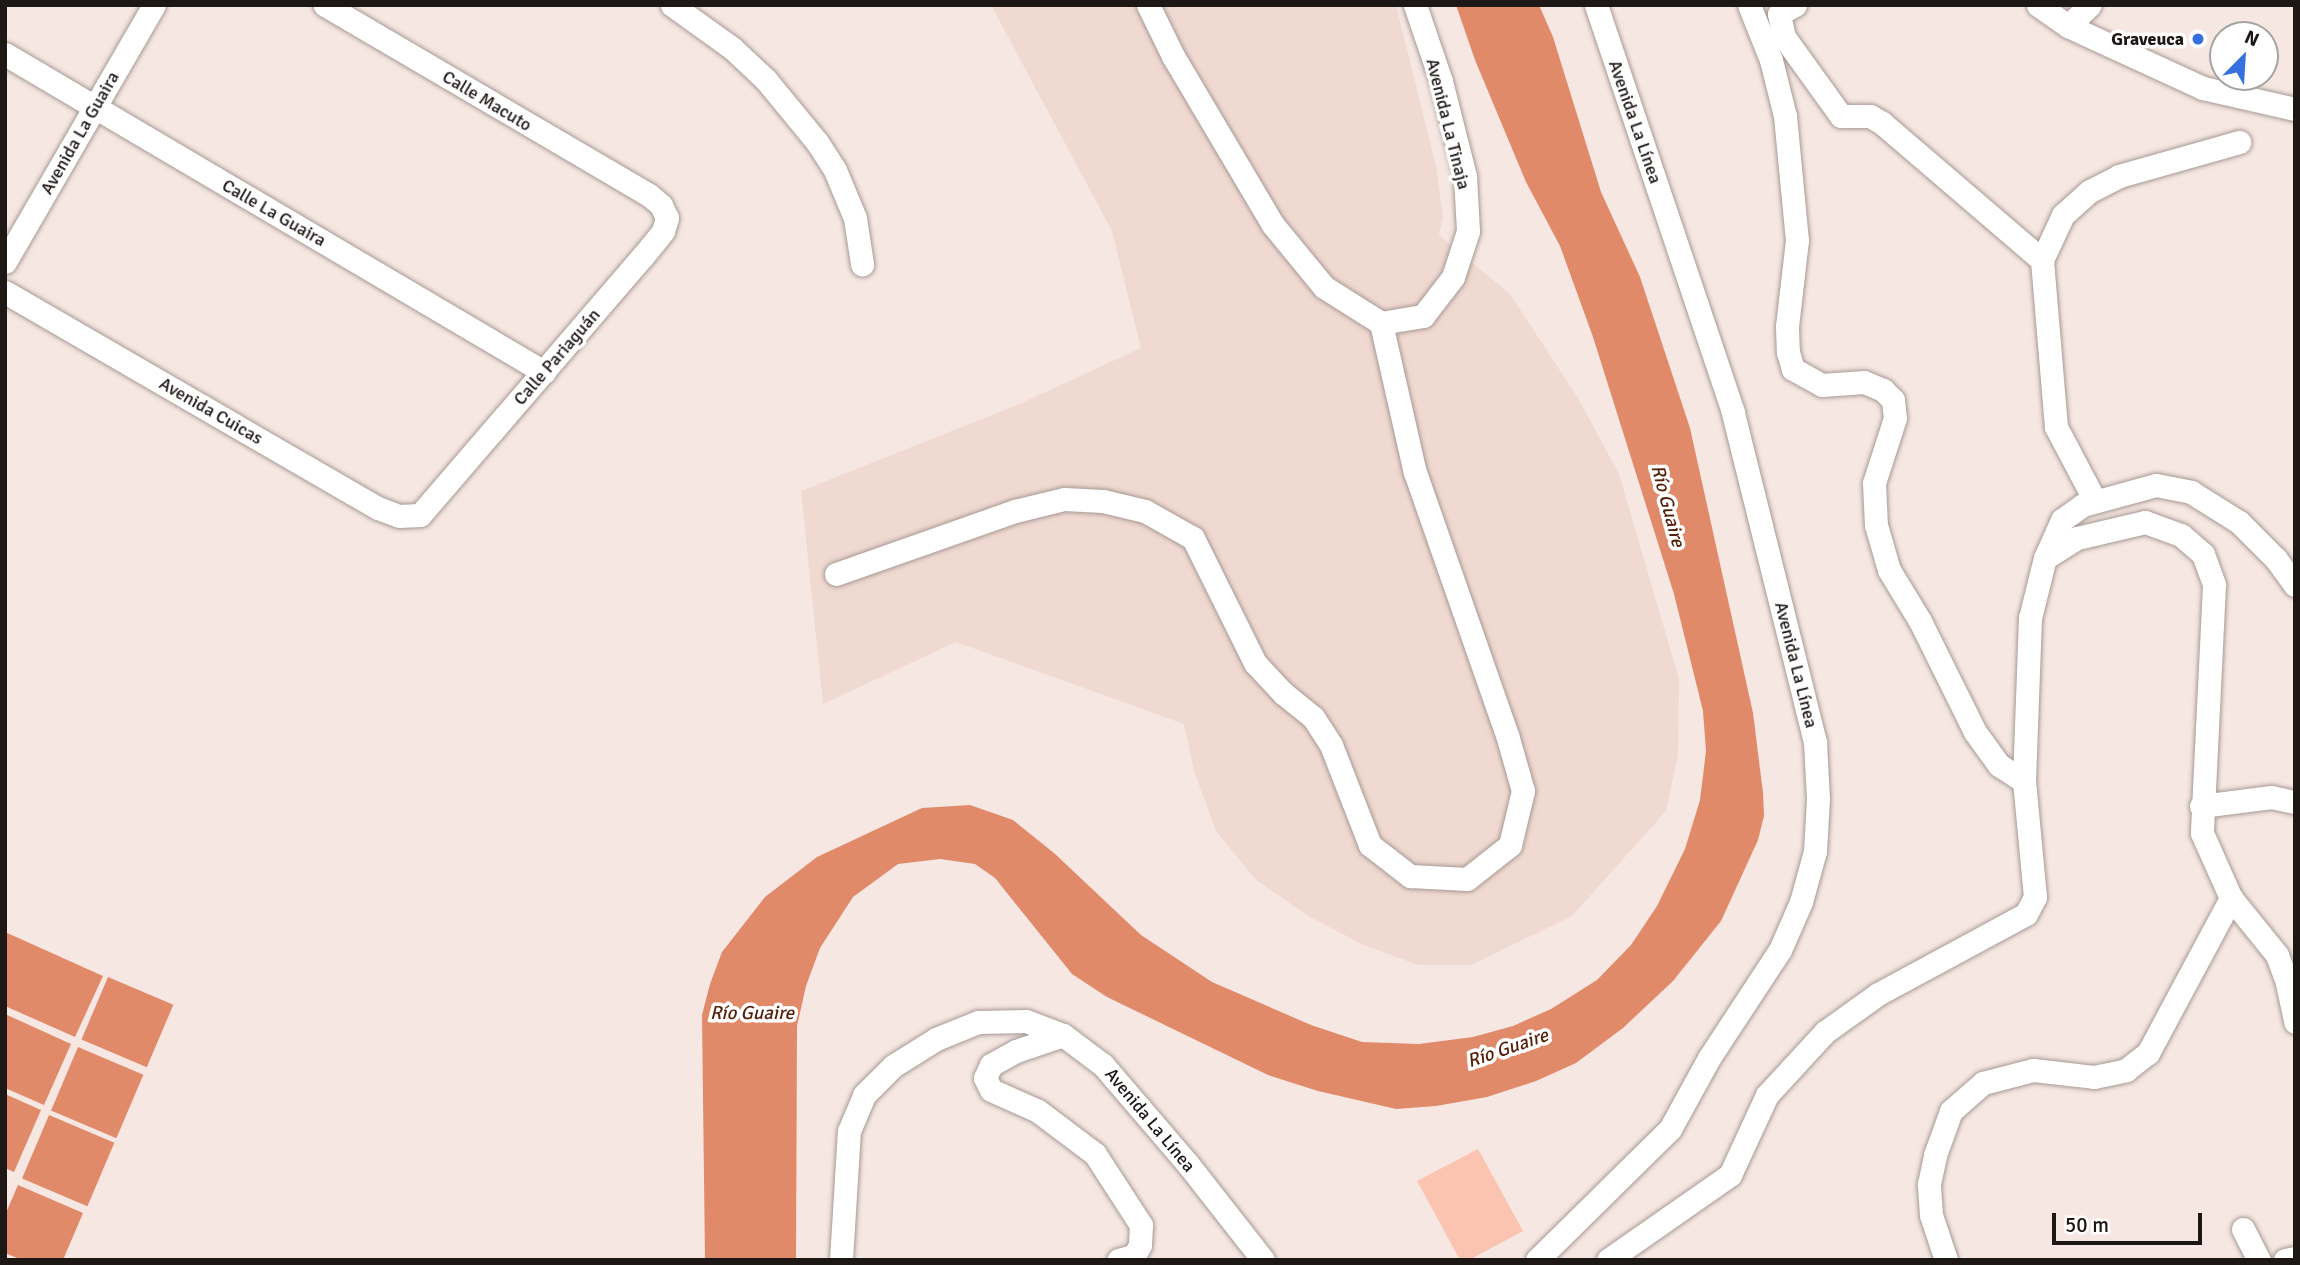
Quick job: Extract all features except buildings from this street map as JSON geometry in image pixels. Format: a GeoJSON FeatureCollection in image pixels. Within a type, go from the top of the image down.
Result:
{"type":"FeatureCollection","features":[{"type":"Feature","properties":{"kind":"street","name":"Avenida La Guaira"},"geometry":{"type":"LineString","coordinates":[[5,262],[154,5]]}},
{"type":"Feature","properties":{"kind":"street","name":"Calle Macuto"},"geometry":{"type":"LineString","coordinates":[[325,5],[649,195]]}},
{"type":"Feature","properties":{"kind":"street"},"geometry":{"type":"LineString","coordinates":[[672,5],[713,33],[749,64],[817,142],[835,170],[855,218],[863,264]]}},
{"type":"Feature","properties":{"kind":"street"},"geometry":{"type":"LineString","coordinates":[[836,574],[1015,511],[1064,499],[1103,501],[1145,511],[1193,538],[1255,663],[1283,693],[1313,717],[1331,745],[1370,845],[1410,876],[1467,879],[1510,845],[1523,791],[1507,734],[1415,473],[1381,323],[1324,287],[1273,225],[1173,56],[1148,5]]}},
{"type":"Feature","properties":{"kind":"street","name":"Avenida La Tinaja"},"geometry":{"type":"LineString","coordinates":[[1381,323],[1423,316],[1452,277],[1468,232],[1465,176],[1441,81],[1415,5]]}},
{"type":"Feature","properties":{"kind":"street","name":"Avenida La Línea"},"geometry":{"type":"LineString","coordinates":[[1537,1260],[1670,1129],[1709,1058],[1780,950],[1801,902],[1815,851],[1818,799],[1815,742],[1733,412],[1596,5]]}},
{"type":"Feature","properties":{"kind":"street"},"geometry":{"type":"LineString","coordinates":[[1749,5],[1771,60],[1785,116],[1797,240],[1787,327],[1788,352],[1793,369],[1822,385],[1864,382],[1883,390],[1893,400],[1895,418],[1874,483],[1876,525],[1889,570],[1920,621],[1975,732],[1999,765],[2024,781]]}},
{"type":"Feature","properties":{"kind":"street"},"geometry":{"type":"LineString","coordinates":[[1795,5],[1779,14],[1784,37],[1841,116],[1870,116],[1882,123],[2042,260]]}},
{"type":"Feature","properties":{"kind":"street"},"geometry":{"type":"LineString","coordinates":[[2038,5],[2068,26],[2203,88],[2295,109]]}},
{"type":"Feature","properties":{"kind":"street"},"geometry":{"type":"LineString","coordinates":[[2068,26],[2090,5]]}},
{"type":"Feature","properties":{"kind":"street","name":"Calle La Guaira"},"geometry":{"type":"LineString","coordinates":[[5,54],[544,372]]}},
{"type":"Feature","properties":{"kind":"street"},"geometry":{"type":"LineString","coordinates":[[2095,501],[2056,427],[2042,260],[2063,215],[2091,191],[2119,176],[2239,142]]}},
{"type":"Feature","properties":{"kind":"street","name":"Calle Pariaguán"},"geometry":{"type":"LineString","coordinates":[[420,515],[663,231],[667,218],[661,205],[649,195]]}},
{"type":"Feature","properties":{"kind":"street","name":"Avenida Cuicas"},"geometry":{"type":"LineString","coordinates":[[5,292],[378,508],[399,516],[420,515]]}},
{"type":"Feature","properties":{"kind":"street"},"geometry":{"type":"LineString","coordinates":[[1608,1260],[1730,1175],[1767,1095],[1825,1032],[1878,994],[2026,914],[2035,897],[2024,781],[2030,618],[2045,558],[2062,520],[2095,501],[2156,485],[2191,492],[2239,522],[2295,584]]}},
{"type":"Feature","properties":{"kind":"street"},"geometry":{"type":"LineString","coordinates":[[2045,558],[2077,538],[2145,522],[2181,535],[2203,554],[2214,585],[2202,833],[2231,898],[2277,955],[2294,1014]]}},
{"type":"Feature","properties":{"kind":"street"},"geometry":{"type":"LineString","coordinates":[[2202,806],[2271,797],[2295,802]]}},
{"type":"Feature","properties":{"kind":"street"},"geometry":{"type":"LineString","coordinates":[[1945,1260],[1931,1215],[1929,1184],[1934,1154],[1951,1111],[1983,1083],[2033,1070],[2094,1077],[2126,1070],[2148,1053],[2231,898]]}},
{"type":"Feature","properties":{"kind":"street","name":"Avenida La Línea"},"geometry":{"type":"LineString","coordinates":[[841,1260],[849,1131],[864,1096],[892,1066],[936,1039],[978,1022],[1026,1021],[1063,1035],[1112,1075],[1187,1163],[1263,1260]]}},
{"type":"Feature","properties":{"kind":"street"},"geometry":{"type":"LineString","coordinates":[[1063,1035],[1016,1051],[991,1065],[985,1078],[991,1090],[1038,1111],[1095,1154],[1142,1225],[1140,1245],[1134,1256],[1118,1260]]}},
{"type":"Feature","properties":{"kind":"street"},"geometry":{"type":"LineString","coordinates":[[2244,1229],[2259,1260]]}},
{"type":"Feature","properties":{"kind":"street"},"geometry":{"type":"LineString","coordinates":[[2285,1260],[2295,1258]]}},
{"type":"Feature","properties":{"kind":"shaded area"},"geometry":{"type":"Polygon","coordinates":[[[991,5],[1396,5],[1436,166],[1443,217],[1439,235],[1510,294],[1578,398],[1619,474],[1679,679],[1678,755],[1666,811],[1572,916],[1471,965],[1418,965],[1362,944],[1310,917],[1256,880],[1216,831],[1194,771],[1184,724],[956,642],[823,704],[801,491],[1024,402],[1141,348],[1112,231],[991,5]]]}},
{"type":"Feature","properties":{"kind":"shaded area"},"geometry":{"type":"Polygon","coordinates":[[[1478,1149],[1523,1231],[1469,1260],[1460,1260],[1417,1181],[1478,1149]]]}},
{"type":"Feature","properties":{"kind":"water","name":"Río Guaire"},"geometry":{"type":"Polygon","coordinates":[[[1456,5],[1539,5],[1553,37],[1601,192],[1640,277],[1690,428],[1753,713],[1763,793],[1764,816],[1758,840],[1721,921],[1673,981],[1623,1028],[1576,1063],[1536,1081],[1487,1097],[1436,1106],[1396,1109],[1318,1091],[1268,1075],[1107,997],[1072,974],[995,878],[975,864],[940,859],[898,864],[853,897],[820,948],[806,986],[797,1026],[796,1260],[705,1260],[702,1015],[722,952],[765,897],[817,857],[922,808],[970,805],[1013,820],[1054,853],[1141,935],[1212,982],[1311,1025],[1362,1042],[1419,1044],[1473,1037],[1513,1026],[1551,1009],[1597,980],[1631,945],[1657,906],[1685,849],[1700,800],[1706,751],[1703,711],[1674,594],[1593,337],[1560,246],[1526,182],[1475,60],[1456,5]]]}},
{"type":"Feature","properties":{"kind":"water"},"geometry":{"type":"Polygon","coordinates":[[[5,932],[103,976],[75,1037],[5,1006],[5,932]]]}},
{"type":"Feature","properties":{"kind":"water"},"geometry":{"type":"Polygon","coordinates":[[[108,977],[173,1005],[147,1067],[81,1040],[108,977]]]}},
{"type":"Feature","properties":{"kind":"water"},"geometry":{"type":"Polygon","coordinates":[[[5,1014],[71,1044],[44,1105],[5,1088],[5,1014]]]}},
{"type":"Feature","properties":{"kind":"water"},"geometry":{"type":"Polygon","coordinates":[[[78,1047],[143,1075],[116,1138],[51,1111],[78,1047]]]}},
{"type":"Feature","properties":{"kind":"water"},"geometry":{"type":"Polygon","coordinates":[[[5,1094],[41,1110],[14,1172],[5,1168],[5,1094]]]}},
{"type":"Feature","properties":{"kind":"water"},"geometry":{"type":"Polygon","coordinates":[[[49,1115],[114,1143],[87,1206],[22,1179],[49,1115]]]}},
{"type":"Feature","properties":{"kind":"water"},"geometry":{"type":"Polygon","coordinates":[[[18,1185],[83,1213],[63,1260],[22,1260],[5,1253],[5,1215],[18,1185]]]}},
{"type":"Feature","properties":{"kind":"place","name":"Graveuca"},"geometry":{"type":"Point","coordinates":[2198,39]}}]}
